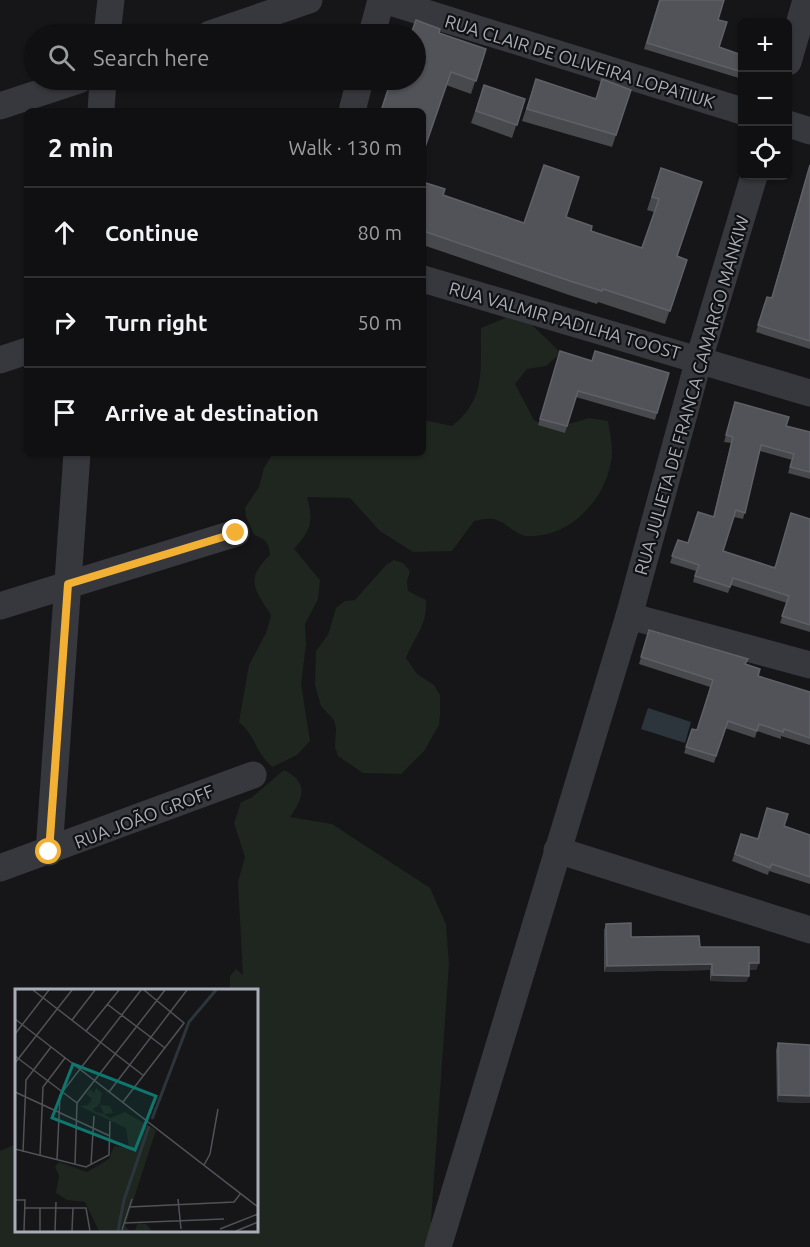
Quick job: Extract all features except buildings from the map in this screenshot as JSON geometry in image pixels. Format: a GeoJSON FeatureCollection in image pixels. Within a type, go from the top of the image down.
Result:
{"type":"FeatureCollection","features":[{"type":"Feature","properties":{"kind":"street"},"geometry":{"type":"LineString","coordinates":[[108,24],[111,0]]}},
{"type":"Feature","properties":{"kind":"street"},"geometry":{"type":"LineString","coordinates":[[239,24],[309,0]]}},
{"type":"Feature","properties":{"kind":"street"},"geometry":{"type":"LineString","coordinates":[[375,24],[382,0]]}},
{"type":"Feature","properties":{"kind":"street","name":"RUA CLAIR DE OLIVEIRA LOPATIUK"},"geometry":{"type":"LineString","coordinates":[[382,0],[738,110]]}},
{"type":"Feature","properties":{"kind":"street"},"geometry":{"type":"LineString","coordinates":[[792,48],[806,0]]}},
{"type":"Feature","properties":{"kind":"street"},"geometry":{"type":"LineString","coordinates":[[0,106],[49,90]]}},
{"type":"Feature","properties":{"kind":"street"},"geometry":{"type":"LineString","coordinates":[[101,108],[102,90]]}},
{"type":"Feature","properties":{"kind":"street"},"geometry":{"type":"LineString","coordinates":[[353,108],[357,90]]}},
{"type":"Feature","properties":{"kind":"street"},"geometry":{"type":"LineString","coordinates":[[792,125],[810,131]]}},
{"type":"Feature","properties":{"kind":"street","name":"RUA JULIETA DE FRANCA CAMARGO MANKIW"},"geometry":{"type":"LineString","coordinates":[[438,1247],[629,616],[699,359],[753,180]]}},
{"type":"Feature","properties":{"kind":"street","name":"RUA VALMIR PADILHA TOOST"},"geometry":{"type":"LineString","coordinates":[[426,280],[810,393]]}},
{"type":"Feature","properties":{"kind":"street"},"geometry":{"type":"LineString","coordinates":[[0,360],[24,352]]}},
{"type":"Feature","properties":{"kind":"street"},"geometry":{"type":"LineString","coordinates":[[49,852],[77,456]]}},
{"type":"Feature","properties":{"kind":"street"},"geometry":{"type":"LineString","coordinates":[[0,606],[236,533]]}},
{"type":"Feature","properties":{"kind":"street"},"geometry":{"type":"LineString","coordinates":[[629,616],[810,665]]}},
{"type":"Feature","properties":{"kind":"street","name":"RUA JOÃO GROFF"},"geometry":{"type":"LineString","coordinates":[[0,868],[49,852],[253,775]]}},
{"type":"Feature","properties":{"kind":"street"},"geometry":{"type":"LineString","coordinates":[[557,850],[810,930]]}},
{"type":"Feature","properties":{"kind":"shaded area"},"geometry":{"type":"Polygon","coordinates":[[[508,317],[529,322],[561,353],[546,366],[527,369],[515,384],[534,420],[552,429],[589,418],[608,421],[612,457],[601,490],[583,514],[558,530],[544,535],[524,535],[497,520],[483,519],[474,521],[452,551],[413,552],[380,531],[350,498],[307,497],[310,525],[294,549],[320,580],[318,599],[305,624],[306,644],[301,684],[310,741],[297,755],[272,767],[239,722],[249,665],[266,633],[271,615],[260,598],[255,584],[257,571],[270,555],[269,547],[264,539],[254,535],[246,517],[245,508],[259,487],[264,468],[271,456],[426,456],[426,421],[452,426],[463,416],[476,394],[481,369],[481,328],[508,317]]]}},
{"type":"Feature","properties":{"kind":"shaded area"},"geometry":{"type":"Polygon","coordinates":[[[394,560],[403,563],[410,571],[407,581],[408,591],[426,600],[423,624],[406,658],[417,674],[434,685],[440,695],[439,725],[424,751],[401,774],[363,773],[338,756],[335,747],[334,720],[321,706],[315,685],[316,651],[328,635],[336,608],[345,601],[355,600],[386,565],[394,560]]]}},
{"type":"Feature","properties":{"kind":"shaded area"},"geometry":{"type":"Polygon","coordinates":[[[648,708],[691,722],[685,743],[641,729],[648,708]]]}},
{"type":"Feature","properties":{"kind":"shaded area"},"geometry":{"type":"Polygon","coordinates":[[[284,770],[292,775],[298,780],[302,791],[290,817],[332,824],[430,888],[446,924],[449,964],[431,1220],[434,1247],[0,1247],[0,1151],[15,1144],[15,1232],[258,1232],[258,989],[230,989],[230,976],[236,969],[243,975],[238,882],[245,857],[234,823],[241,802],[251,798],[284,770]]]}},
{"type":"Feature","properties":{"kind":"route"},"geometry":{"type":"LineString","coordinates":[[49,852],[68,584],[236,533]]}}]}
